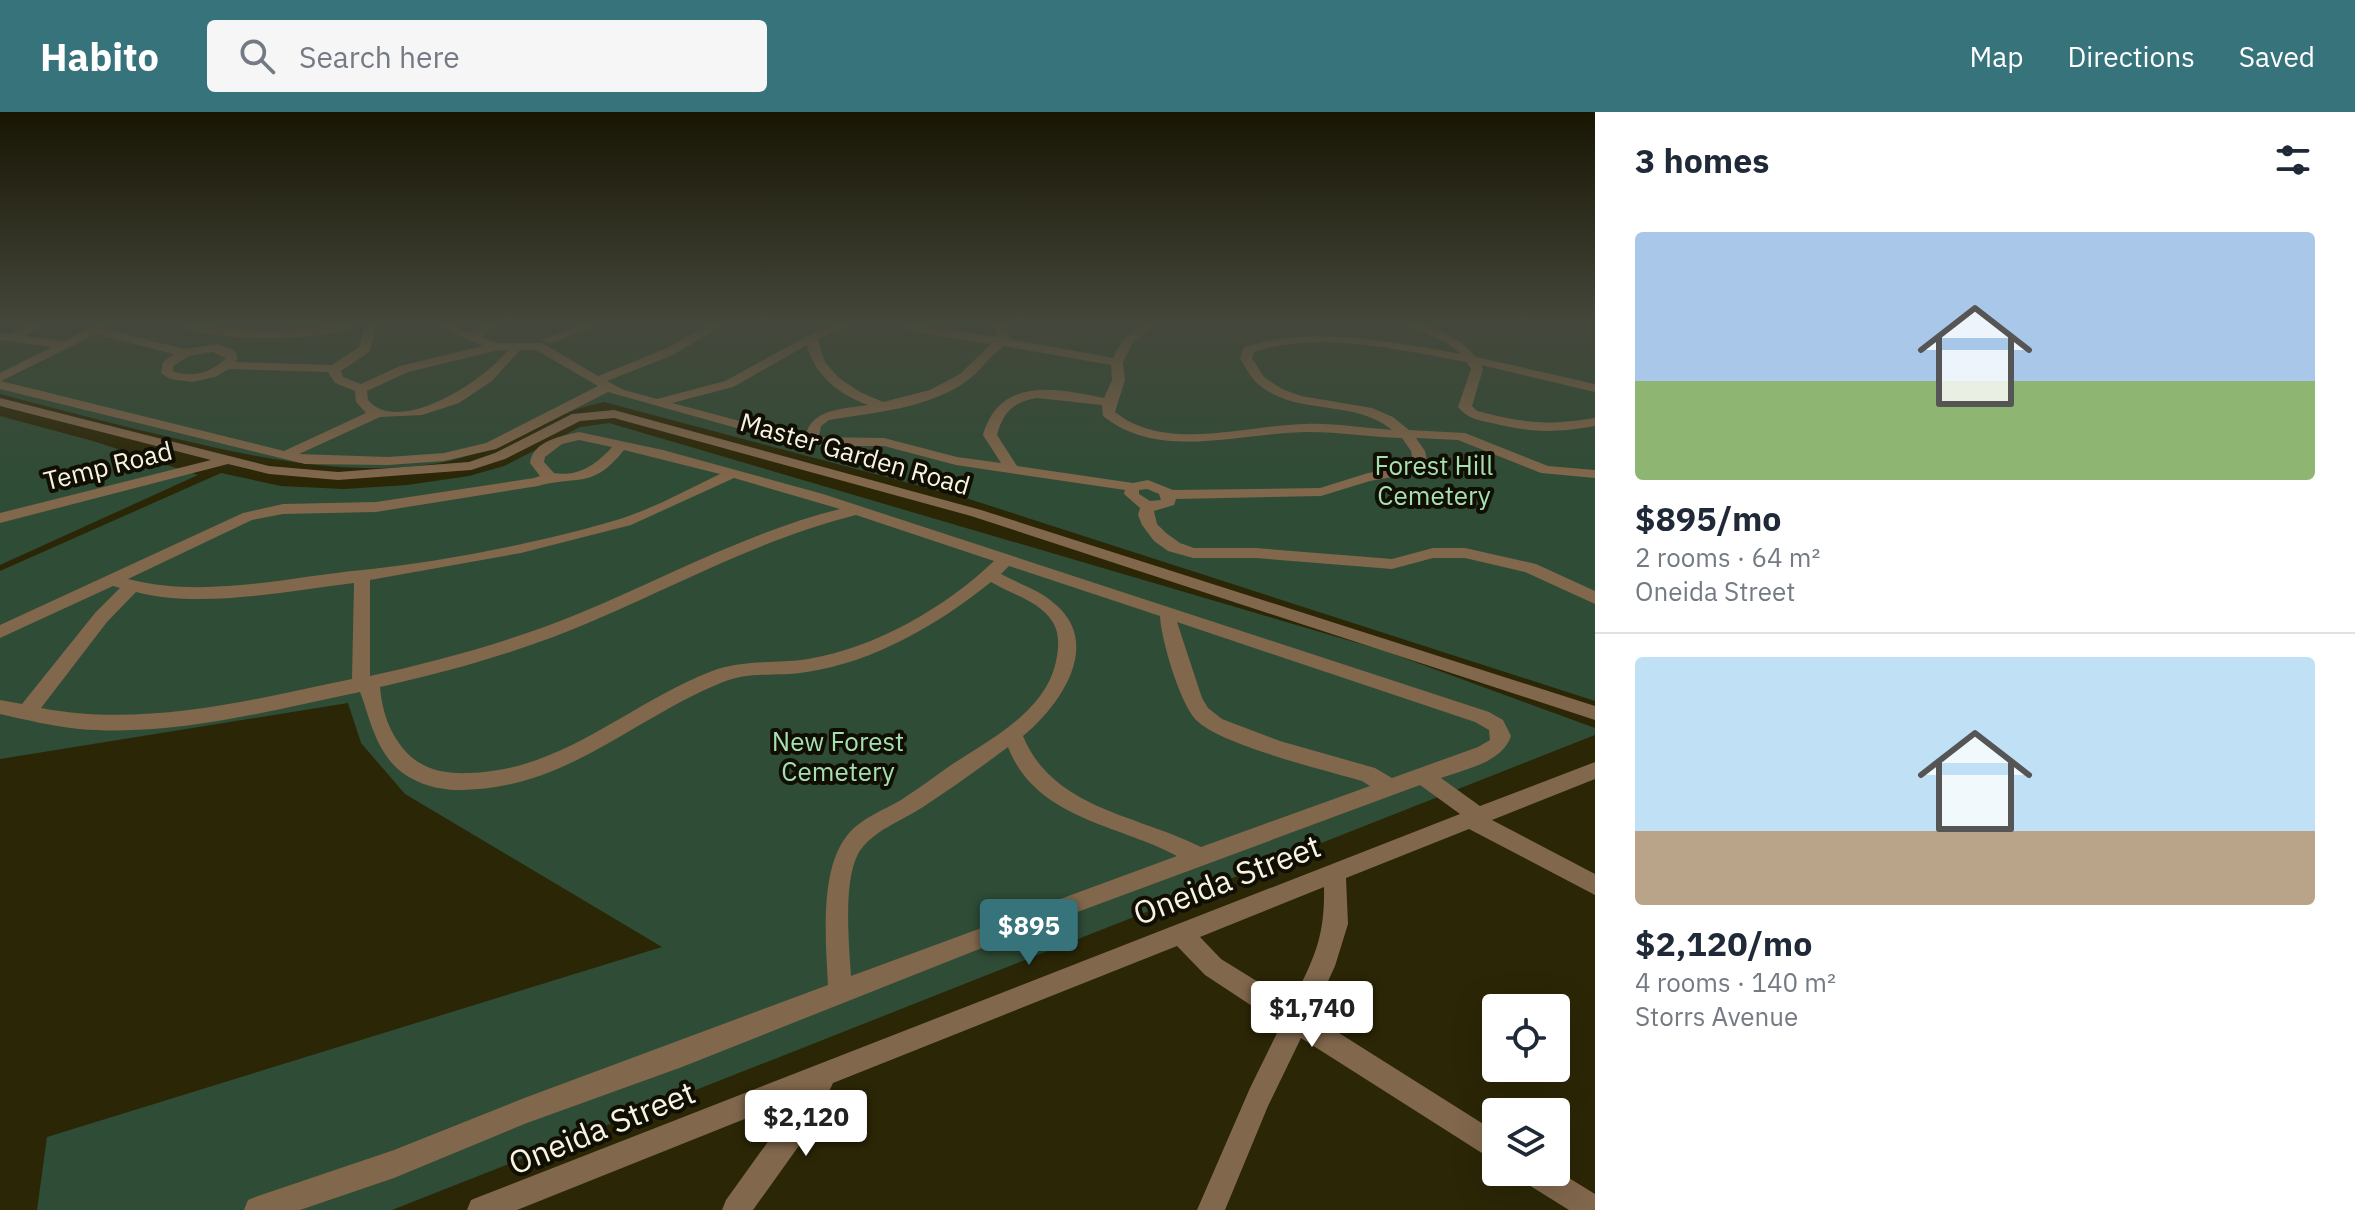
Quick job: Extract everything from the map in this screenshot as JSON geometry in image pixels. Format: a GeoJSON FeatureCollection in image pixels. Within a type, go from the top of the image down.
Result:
{"type":"FeatureCollection","features":[{"type":"Feature","properties":{"kind":"street"},"geometry":{"type":"LineString","coordinates":[[173,374],[190,378],[207,374]]}},
{"type":"Feature","properties":{"kind":"street"},"geometry":{"type":"LineString","coordinates":[[334,374],[339,380],[363,385],[391,374]]}},
{"type":"Feature","properties":{"kind":"street"},"geometry":{"type":"LineString","coordinates":[[286,455],[377,413],[427,410],[454,401],[490,374]]}},
{"type":"Feature","properties":{"kind":"street"},"geometry":{"type":"LineString","coordinates":[[590,374],[619,393],[772,434],[811,441],[884,442],[956,461],[1133,487],[1155,485],[1169,495],[1321,492],[1368,477],[1415,469],[1420,461],[1418,451],[1398,426],[1364,411],[1299,401],[1272,391],[1257,374]]}},
{"type":"Feature","properties":{"kind":"street"},"geometry":{"type":"LineString","coordinates":[[0,385],[286,455],[318,460],[388,461],[473,452],[491,446],[622,374]]}},
{"type":"Feature","properties":{"kind":"street"},"geometry":{"type":"LineString","coordinates":[[656,403],[729,384],[747,374]]}},
{"type":"Feature","properties":{"kind":"street"},"geometry":{"type":"LineString","coordinates":[[829,374],[852,394],[885,406]]}},
{"type":"Feature","properties":{"kind":"street"},"geometry":{"type":"LineString","coordinates":[[811,441],[815,424],[825,417],[915,400],[950,386],[964,374]]}},
{"type":"Feature","properties":{"kind":"street"},"geometry":{"type":"LineString","coordinates":[[1118,374],[1119,385],[1109,403],[1108,413],[1124,426],[1167,436],[1212,437],[1288,428],[1460,436],[1538,468],[1595,474]]}},
{"type":"Feature","properties":{"kind":"street"},"geometry":{"type":"LineString","coordinates":[[1475,374],[1465,407],[1472,414],[1529,428],[1558,428],[1595,422]]}},
{"type":"Feature","properties":{"kind":"street"},"geometry":{"type":"LineString","coordinates":[[1531,374],[1595,388]]}},
{"type":"Feature","properties":{"kind":"street"},"geometry":{"type":"LineString","coordinates":[[363,385],[362,402],[367,409],[377,413]]}},
{"type":"Feature","properties":{"kind":"street"},"geometry":{"type":"LineString","coordinates":[[1012,469],[990,435],[998,409],[1007,401],[1019,396],[1053,394],[1109,403]]}},
{"type":"Feature","properties":{"kind":"street","name":"Master Garden Road"},"geometry":{"type":"LineString","coordinates":[[0,402],[228,460],[304,475],[433,471],[484,462],[577,417],[614,414],[976,513],[1595,713]]}},
{"type":"Feature","properties":{"kind":"street"},"geometry":{"type":"LineString","coordinates":[[258,1210],[394,1164],[527,1110],[840,992],[1485,753],[1498,745],[1501,736],[1496,725],[1482,717],[1168,614],[999,567],[858,510],[732,474],[579,436],[557,441],[538,455],[537,463],[549,477]]}},
{"type":"Feature","properties":{"kind":"street"},"geometry":{"type":"LineString","coordinates":[[0,632],[123,585],[232,522],[265,511],[376,507],[538,482],[549,477],[570,479],[597,471],[620,446]]}},
{"type":"Feature","properties":{"kind":"street","name":"Temp Road"},"geometry":{"type":"LineString","coordinates":[[0,518],[228,460]]}},
{"type":"Feature","properties":{"kind":"street"},"geometry":{"type":"LineString","coordinates":[[123,585],[179,592],[244,590],[362,575],[597,530],[655,511],[732,474]]}},
{"type":"Feature","properties":{"kind":"street"},"geometry":{"type":"LineString","coordinates":[[1133,487],[1133,497],[1148,506],[1166,505],[1169,495]]}},
{"type":"Feature","properties":{"kind":"street"},"geometry":{"type":"LineString","coordinates":[[1148,506],[1146,515],[1160,537],[1174,547],[1193,553],[1256,553],[1392,564],[1433,553],[1465,553],[1530,568],[1595,598]]}},
{"type":"Feature","properties":{"kind":"street"},"geometry":{"type":"LineString","coordinates":[[0,707],[86,722],[137,723],[365,684],[443,666],[552,631],[742,548],[836,514],[858,510]]}},
{"type":"Feature","properties":{"kind":"street"},"geometry":{"type":"LineString","coordinates":[[362,575],[365,684],[387,744],[403,763],[417,772],[441,780],[494,781],[554,765],[719,675],[744,669],[834,661],[861,651],[925,619],[999,567]]}},
{"type":"Feature","properties":{"kind":"street"},"geometry":{"type":"LineString","coordinates":[[840,992],[841,888],[849,850],[864,832],[931,791],[1013,734],[1049,697],[1061,677],[1067,659],[1064,627],[1054,611],[999,567]]}},
{"type":"Feature","properties":{"kind":"street"},"geometry":{"type":"LineString","coordinates":[[26,713],[54,681],[123,585]]}},
{"type":"Feature","properties":{"kind":"street"},"geometry":{"type":"LineString","coordinates":[[1168,614],[1169,629],[1193,698],[1201,713],[1215,724],[1233,734],[1368,774],[1390,788]]}},
{"type":"Feature","properties":{"kind":"street"},"geometry":{"type":"LineString","coordinates":[[1013,734],[1024,764],[1041,783],[1094,813],[1182,846],[1200,857]]}},
{"type":"Feature","properties":{"kind":"street","name":"Oneida Street"},"geometry":{"type":"LineString","coordinates":[[481,1210],[1595,770]]}},
{"type":"Feature","properties":{"kind":"street"},"geometry":{"type":"LineString","coordinates":[[1423,776],[1474,818],[1595,885]]}},
{"type":"Feature","properties":{"kind":"street"},"geometry":{"type":"LineString","coordinates":[[1211,1210],[1259,1097],[1298,1023],[1323,966],[1336,924],[1335,872]]}},
{"type":"Feature","properties":{"kind":"street"},"geometry":{"type":"LineString","coordinates":[[1180,932],[1213,967],[1482,1139]]}},
{"type":"Feature","properties":{"kind":"street"},"geometry":{"type":"LineString","coordinates":[[736,1210],[804,1117],[824,1074]]}},
{"type":"Feature","properties":{"kind":"street"},"geometry":{"type":"LineString","coordinates":[[1556,1186],[1595,1210]]}},
{"type":"Feature","properties":{"kind":"green space","name":"Forest Hill Cemetery"},"geometry":{"type":"Polygon","coordinates":[[[0,374],[1595,374],[1595,701],[969,499],[604,402],[582,407],[462,458],[407,467],[375,468],[310,464],[246,454],[0,394],[0,374]]]}},
{"type":"Feature","properties":{"kind":"green space"},"geometry":{"type":"Polygon","coordinates":[[[0,416],[93,441],[198,475],[0,565],[0,416]]]}},
{"type":"Feature","properties":{"kind":"green space","name":"New Forest Cemetery"},"geometry":{"type":"Polygon","coordinates":[[[609,423],[1385,651],[1595,728],[1595,735],[392,1210],[37,1210],[47,1137],[662,947],[405,794],[361,743],[348,703],[0,759],[0,571],[221,473],[281,486],[344,489],[407,485],[469,476],[504,466],[580,427],[609,423]]]}}]}
